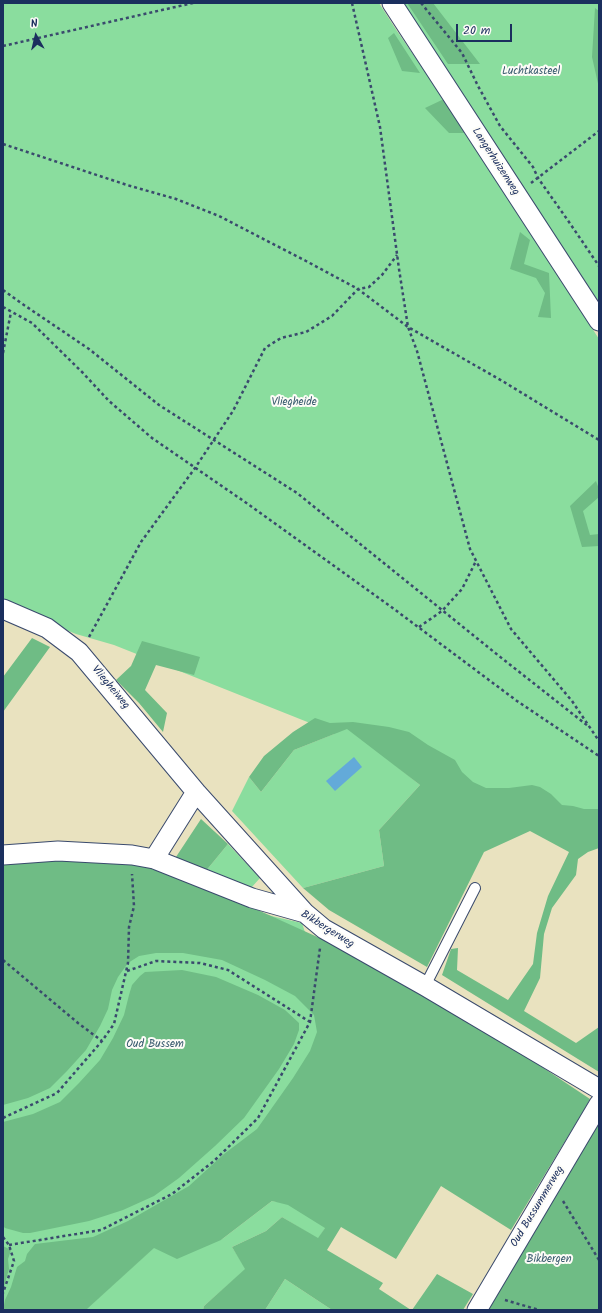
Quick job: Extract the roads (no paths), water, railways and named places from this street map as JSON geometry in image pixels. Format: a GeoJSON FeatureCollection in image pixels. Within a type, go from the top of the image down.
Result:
{"type":"FeatureCollection","features":[{"type":"Feature","properties":{"kind":"street","name":"Langerhuizenweg"},"geometry":{"type":"LineString","coordinates":[[392,3],[599,321]]}},
{"type":"Feature","properties":{"kind":"street","name":"Vliegheiweg"},"geometry":{"type":"LineString","coordinates":[[3,609],[47,628],[79,652],[196,792],[305,913]]}},
{"type":"Feature","properties":{"kind":"street"},"geometry":{"type":"LineString","coordinates":[[154,859],[196,792]]}},
{"type":"Feature","properties":{"kind":"street","name":"Bikbergerweg"},"geometry":{"type":"LineString","coordinates":[[3,855],[58,851],[132,855],[154,859],[252,898],[305,913],[324,929],[425,986],[599,1089]]}},
{"type":"Feature","properties":{"kind":"street","name":"Oud Bussummerweg"},"geometry":{"type":"LineString","coordinates":[[481,1302],[599,1104]]}},
{"type":"Feature","properties":{"kind":"lane"},"geometry":{"type":"LineString","coordinates":[[425,986],[475,888]]}},
{"type":"Feature","properties":{"kind":"water"},"geometry":{"type":"Polygon","coordinates":[[[354,757],[362,767],[335,791],[326,781],[354,757]]]}},
{"type":"Feature","properties":{"kind":"park label","name":"Luchtkasteel"},"geometry":{"type":"Point","coordinates":[531,72]}},
{"type":"Feature","properties":{"kind":"park label","name":"Vliegheide"},"geometry":{"type":"Point","coordinates":[294,403]}},
{"type":"Feature","properties":{"kind":"park label","name":"Oud Bussem"},"geometry":{"type":"Point","coordinates":[155,1045]}},
{"type":"Feature","properties":{"kind":"park label","name":"Bikbergen"},"geometry":{"type":"Point","coordinates":[549,1260]}}]}
